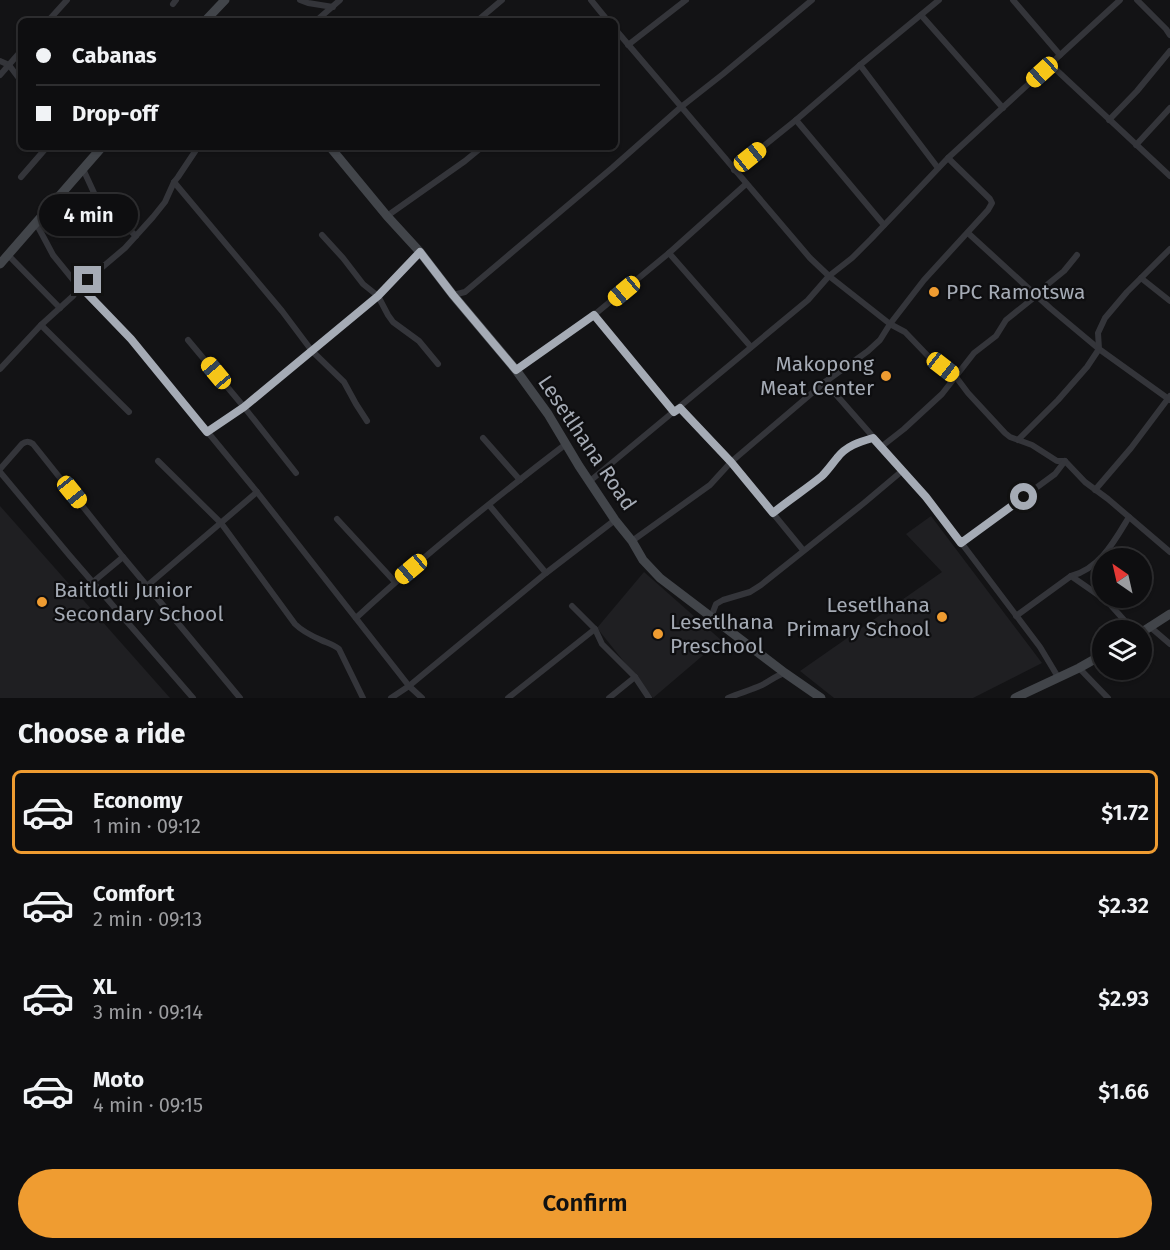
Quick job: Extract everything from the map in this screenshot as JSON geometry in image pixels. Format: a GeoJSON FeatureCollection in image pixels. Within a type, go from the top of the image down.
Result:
{"type":"FeatureCollection","features":[{"type":"Feature","properties":{"kind":"street"},"geometry":{"type":"LineString","coordinates":[[51,18],[68,0]]}},
{"type":"Feature","properties":{"kind":"street"},"geometry":{"type":"LineString","coordinates":[[208,18],[225,0]]}},
{"type":"Feature","properties":{"kind":"street"},"geometry":{"type":"LineString","coordinates":[[300,0],[333,7]]}},
{"type":"Feature","properties":{"kind":"street"},"geometry":{"type":"LineString","coordinates":[[320,18],[340,0]]}},
{"type":"Feature","properties":{"kind":"street"},"geometry":{"type":"LineString","coordinates":[[481,18],[502,0]]}},
{"type":"Feature","properties":{"kind":"street"},"geometry":{"type":"LineString","coordinates":[[591,0],[606,18]]}},
{"type":"Feature","properties":{"kind":"street"},"geometry":{"type":"LineString","coordinates":[[628,45],[686,0]]}},
{"type":"Feature","properties":{"kind":"street"},"geometry":{"type":"LineString","coordinates":[[453,295],[465,292],[681,107],[812,0]]}},
{"type":"Feature","properties":{"kind":"street"},"geometry":{"type":"LineString","coordinates":[[734,170],[939,0]]}},
{"type":"Feature","properties":{"kind":"street"},"geometry":{"type":"LineString","coordinates":[[1013,0],[1060,55]]}},
{"type":"Feature","properties":{"kind":"street"},"geometry":{"type":"LineString","coordinates":[[590,482],[808,300],[829,276],[852,258],[948,158],[1120,0]]}},
{"type":"Feature","properties":{"kind":"street"},"geometry":{"type":"LineString","coordinates":[[1137,0],[1170,35]]}},
{"type":"Feature","properties":{"kind":"street"},"geometry":{"type":"LineString","coordinates":[[921,15],[1003,108]]}},
{"type":"Feature","properties":{"kind":"street"},"geometry":{"type":"LineString","coordinates":[[618,35],[810,258],[829,276],[890,324],[905,332],[929,357],[956,377],[1005,433],[1032,445],[1057,461],[1065,461],[1084,482],[1170,552]]}},
{"type":"Feature","properties":{"kind":"street"},"geometry":{"type":"LineString","coordinates":[[1109,120],[1170,51]]}},
{"type":"Feature","properties":{"kind":"street"},"geometry":{"type":"LineString","coordinates":[[0,75],[18,54]]}},
{"type":"Feature","properties":{"kind":"street"},"geometry":{"type":"LineString","coordinates":[[0,61],[9,65],[18,77]]}},
{"type":"Feature","properties":{"kind":"street"},"geometry":{"type":"LineString","coordinates":[[1050,64],[1170,176]]}},
{"type":"Feature","properties":{"kind":"street"},"geometry":{"type":"LineString","coordinates":[[860,65],[938,168]]}},
{"type":"Feature","properties":{"kind":"street"},"geometry":{"type":"LineString","coordinates":[[1136,145],[1170,108]]}},
{"type":"Feature","properties":{"kind":"street"},"geometry":{"type":"LineString","coordinates":[[796,120],[884,225]]}},
{"type":"Feature","properties":{"kind":"street"},"geometry":{"type":"LineString","coordinates":[[21,177],[44,150]]}},
{"type":"Feature","properties":{"kind":"street"},"geometry":{"type":"LineString","coordinates":[[0,264],[98,150]]}},
{"type":"Feature","properties":{"kind":"street"},"geometry":{"type":"LineString","coordinates":[[0,369],[41,325],[73,296],[80,286],[136,236],[165,202],[174,182],[196,150]]}},
{"type":"Feature","properties":{"kind":"street","name":"Lesetlhana Road"},"geometry":{"type":"LineString","coordinates":[[332,150],[420,252],[516,370],[548,414],[579,466],[643,560],[660,578],[821,698]]}},
{"type":"Feature","properties":{"kind":"street"},"geometry":{"type":"LineString","coordinates":[[387,216],[478,150]]}},
{"type":"Feature","properties":{"kind":"street"},"geometry":{"type":"LineString","coordinates":[[632,541],[710,485],[731,462],[825,382],[880,340],[924,280],[988,210],[992,203],[990,199],[948,158]]}},
{"type":"Feature","properties":{"kind":"street"},"geometry":{"type":"LineString","coordinates":[[83,169],[95,195],[136,236]]}},
{"type":"Feature","properties":{"kind":"street"},"geometry":{"type":"LineString","coordinates":[[174,182],[282,311],[312,351],[344,382],[367,421]]}},
{"type":"Feature","properties":{"kind":"street"},"geometry":{"type":"LineString","coordinates":[[516,370],[594,315],[669,253],[746,184]]}},
{"type":"Feature","properties":{"kind":"street"},"geometry":{"type":"LineString","coordinates":[[36,223],[53,255],[131,339],[257,492],[409,686],[422,698]]}},
{"type":"Feature","properties":{"kind":"street"},"geometry":{"type":"LineString","coordinates":[[968,233],[1036,296],[1099,349],[1169,398],[1095,490]]}},
{"type":"Feature","properties":{"kind":"street"},"geometry":{"type":"LineString","coordinates":[[322,235],[363,284],[378,296],[393,322],[419,341],[438,364]]}},
{"type":"Feature","properties":{"kind":"street"},"geometry":{"type":"LineString","coordinates":[[1018,440],[1087,367],[1099,349],[1098,333],[1105,318],[1170,249]]}},
{"type":"Feature","properties":{"kind":"street"},"geometry":{"type":"LineString","coordinates":[[207,432],[244,407],[378,296],[420,252]]}},
{"type":"Feature","properties":{"kind":"street"},"geometry":{"type":"LineString","coordinates":[[669,253],[751,347]]}},
{"type":"Feature","properties":{"kind":"street"},"geometry":{"type":"LineString","coordinates":[[8,255],[60,308]]}},
{"type":"Feature","properties":{"kind":"street"},"geometry":{"type":"LineString","coordinates":[[880,447],[942,394],[974,353],[997,335],[1006,320],[1064,271],[1077,255]]}},
{"type":"Feature","properties":{"kind":"street"},"geometry":{"type":"LineString","coordinates":[[1141,278],[1170,301]]}},
{"type":"Feature","properties":{"kind":"street"},"geometry":{"type":"LineString","coordinates":[[594,315],[677,410],[731,462],[803,550]]}},
{"type":"Feature","properties":{"kind":"street"},"geometry":{"type":"LineString","coordinates":[[41,325],[129,412]]}},
{"type":"Feature","properties":{"kind":"street"},"geometry":{"type":"LineString","coordinates":[[188,340],[296,472]]}},
{"type":"Feature","properties":{"kind":"street"},"geometry":{"type":"LineString","coordinates":[[825,382],[932,504],[1040,647],[1058,676]]}},
{"type":"Feature","properties":{"kind":"street"},"geometry":{"type":"LineString","coordinates":[[483,438],[520,480]]}},
{"type":"Feature","properties":{"kind":"street"},"geometry":{"type":"LineString","coordinates":[[773,513],[822,476],[847,448],[873,438]]}},
{"type":"Feature","properties":{"kind":"street"},"geometry":{"type":"LineString","coordinates":[[193,698],[0,470],[25,442],[33,444],[240,698]]}},
{"type":"Feature","properties":{"kind":"street"},"geometry":{"type":"LineString","coordinates":[[357,618],[395,582],[566,444]]}},
{"type":"Feature","properties":{"kind":"street"},"geometry":{"type":"LineString","coordinates":[[159,461],[221,523],[295,624],[339,649],[363,698]]}},
{"type":"Feature","properties":{"kind":"street"},"geometry":{"type":"LineString","coordinates":[[961,543],[1055,474],[1065,461]]}},
{"type":"Feature","properties":{"kind":"street"},"geometry":{"type":"LineString","coordinates":[[711,617],[716,604],[750,592],[778,573],[803,550],[902,471]]}},
{"type":"Feature","properties":{"kind":"street"},"geometry":{"type":"LineString","coordinates":[[148,585],[257,492]]}},
{"type":"Feature","properties":{"kind":"street"},"geometry":{"type":"LineString","coordinates":[[489,505],[546,573]]}},
{"type":"Feature","properties":{"kind":"street"},"geometry":{"type":"LineString","coordinates":[[1016,616],[1071,576],[1083,574],[1106,554],[1129,517]]}},
{"type":"Feature","properties":{"kind":"street"},"geometry":{"type":"LineString","coordinates":[[337,519],[395,582]]}},
{"type":"Feature","properties":{"kind":"street"},"geometry":{"type":"LineString","coordinates":[[391,698],[409,686],[546,573],[615,520]]}},
{"type":"Feature","properties":{"kind":"street"},"geometry":{"type":"LineString","coordinates":[[93,582],[123,557]]}},
{"type":"Feature","properties":{"kind":"street"},"geometry":{"type":"LineString","coordinates":[[1071,576],[1107,601],[1124,620]]}},
{"type":"Feature","properties":{"kind":"street"},"geometry":{"type":"LineString","coordinates":[[572,606],[595,629],[602,644],[635,678],[649,698]]}},
{"type":"Feature","properties":{"kind":"street"},"geometry":{"type":"LineString","coordinates":[[1152,625],[1170,614]]}},
{"type":"Feature","properties":{"kind":"street"},"geometry":{"type":"LineString","coordinates":[[508,698],[595,629]]}},
{"type":"Feature","properties":{"kind":"street"},"geometry":{"type":"LineString","coordinates":[[1152,633],[1170,644]]}},
{"type":"Feature","properties":{"kind":"street"},"geometry":{"type":"LineString","coordinates":[[1015,698],[1092,661]]}},
{"type":"Feature","properties":{"kind":"street"},"geometry":{"type":"LineString","coordinates":[[1079,668],[1108,698]]}},
{"type":"Feature","properties":{"kind":"street"},"geometry":{"type":"LineString","coordinates":[[728,698],[785,673]]}},
{"type":"Feature","properties":{"kind":"street"},"geometry":{"type":"LineString","coordinates":[[609,698],[635,678]]}},
{"type":"Feature","properties":{"kind":"shaded area","name":"Baitlotli Junior Secondary School"},"geometry":{"type":"Polygon","coordinates":[[[0,506],[170,698],[0,698],[0,506]]]}},
{"type":"Feature","properties":{"kind":"shaded area","name":"Lesetlhana Primary School"},"geometry":{"type":"Polygon","coordinates":[[[931,516],[1042,663],[973,698],[834,698],[800,671],[942,572],[906,534],[931,516]]]}},
{"type":"Feature","properties":{"kind":"shaded area","name":"Lesetlhana Preschool"},"geometry":{"type":"Polygon","coordinates":[[[644,572],[721,640],[653,698],[597,628],[644,572]]]}},
{"type":"Feature","properties":{"kind":"place","name":"PPC Ramotswa"},"geometry":{"type":"Point","coordinates":[934,292]}},
{"type":"Feature","properties":{"kind":"place","name":"Makopong Meat Center"},"geometry":{"type":"Point","coordinates":[886,376]}},
{"type":"Feature","properties":{"kind":"place","name":"Baitlotli Junior Secondary School"},"geometry":{"type":"Point","coordinates":[42,602]}},
{"type":"Feature","properties":{"kind":"place","name":"Lesetlhana Primary School"},"geometry":{"type":"Point","coordinates":[942,617]}},
{"type":"Feature","properties":{"kind":"place","name":"Lesetlhana Preschool"},"geometry":{"type":"Point","coordinates":[658,634]}},
{"type":"Feature","properties":{"kind":"route"},"geometry":{"type":"LineString","coordinates":[[88,280],[80,286],[131,339],[207,432],[244,407],[378,296],[420,252],[516,370],[594,315],[674,412],[680,408],[731,462],[773,513],[822,476],[847,448],[873,438],[926,497],[961,543],[1024,497]]}}]}
